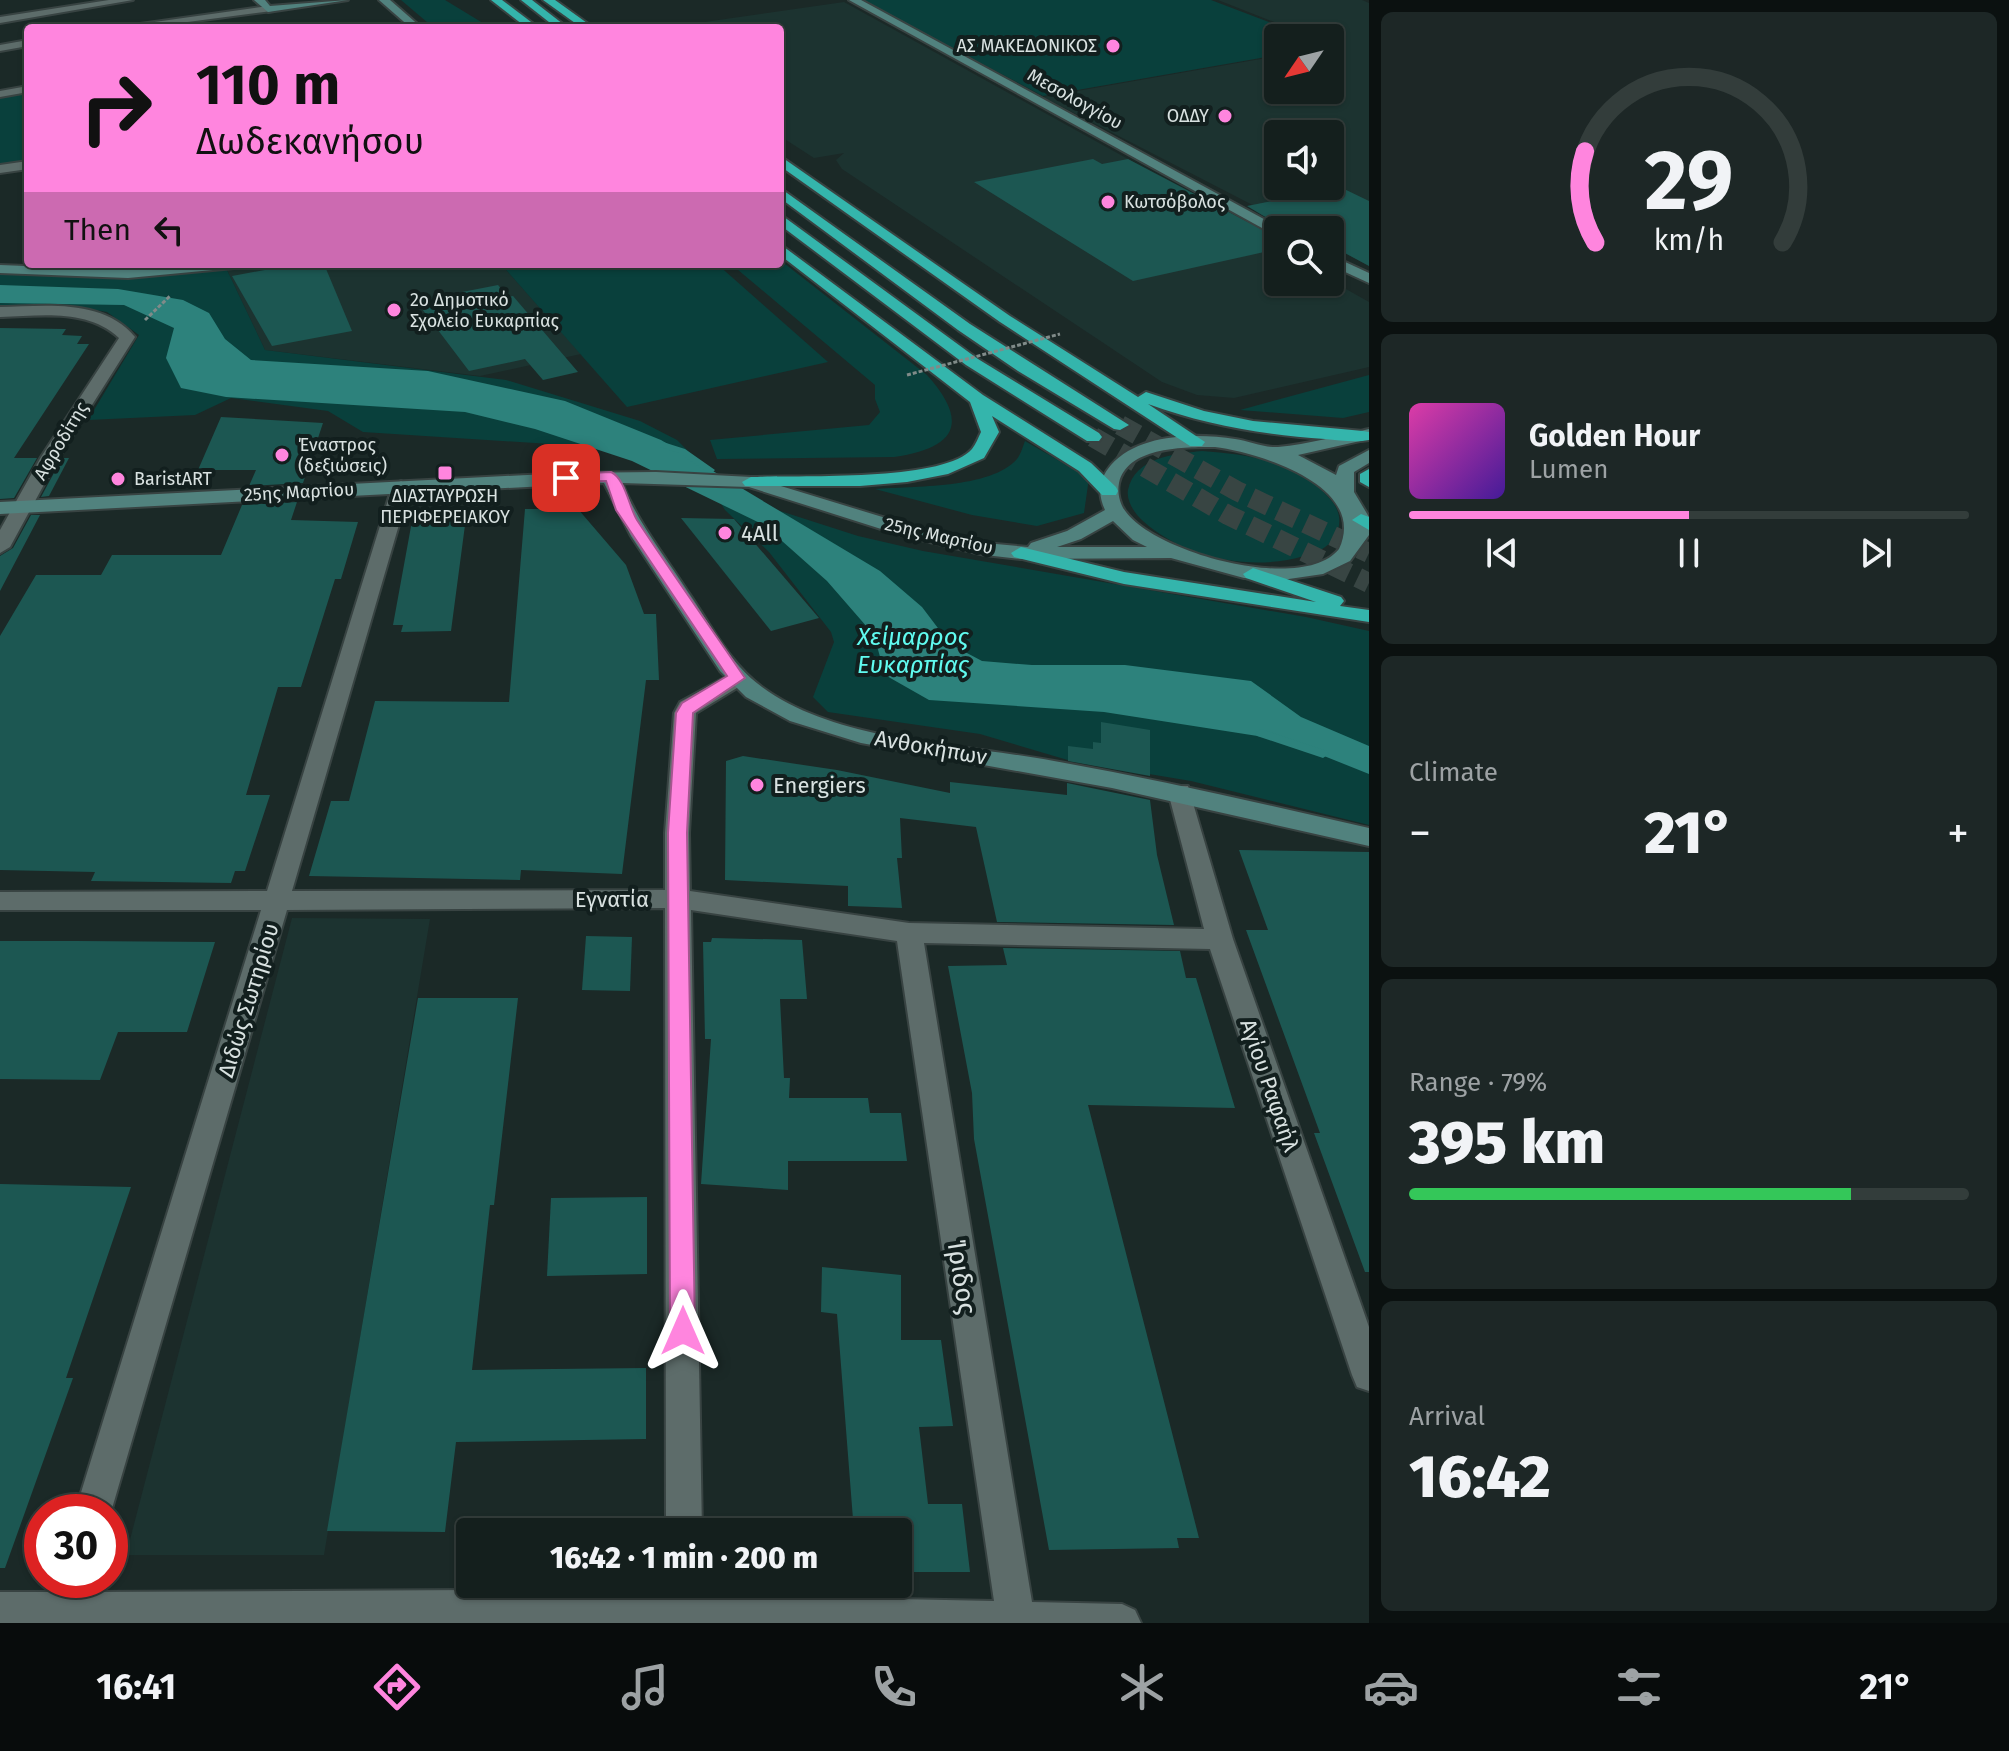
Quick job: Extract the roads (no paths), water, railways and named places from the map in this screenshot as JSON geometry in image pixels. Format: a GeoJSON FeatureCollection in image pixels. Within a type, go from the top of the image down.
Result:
{"type":"FeatureCollection","features":[{"type":"Feature","properties":{"kind":"highway"},"geometry":{"type":"LineString","coordinates":[[496,0],[529,24]]}},
{"type":"Feature","properties":{"kind":"highway"},"geometry":{"type":"LineString","coordinates":[[526,0],[558,24]]}},
{"type":"Feature","properties":{"kind":"highway"},"geometry":{"type":"LineString","coordinates":[[548,0],[583,24]]}},
{"type":"Feature","properties":{"kind":"highway"},"geometry":{"type":"LineString","coordinates":[[784,163],[966,292],[1196,442]]}},
{"type":"Feature","properties":{"kind":"highway"},"geometry":{"type":"LineString","coordinates":[[784,195],[964,327],[1024,368],[1120,425]]}},
{"type":"Feature","properties":{"kind":"highway"},"geometry":{"type":"LineString","coordinates":[[784,221],[972,362],[1093,437]]}},
{"type":"Feature","properties":{"kind":"highway"},"geometry":{"type":"LineString","coordinates":[[784,251],[977,399],[1085,467],[1109,491]]}},
{"type":"Feature","properties":{"kind":"highway"},"geometry":{"type":"LineString","coordinates":[[1096,377],[1164,405],[1214,420],[1293,433],[1366,435]]}},
{"type":"Feature","properties":{"kind":"highway"},"geometry":{"type":"LineString","coordinates":[[751,482],[904,477],[939,471],[974,459],[989,442],[992,431],[986,412],[977,399]]}},
{"type":"Feature","properties":{"kind":"highway"},"geometry":{"type":"LineString","coordinates":[[1369,474],[1369,482]]}},
{"type":"Feature","properties":{"kind":"highway"},"geometry":{"type":"LineString","coordinates":[[1021,553],[1198,591],[1368,616]]}},
{"type":"Feature","properties":{"kind":"highway"},"geometry":{"type":"LineString","coordinates":[[1253,574],[1324,597],[1368,616]]}},
{"type":"Feature","properties":{"kind":"street"},"geometry":{"type":"LineString","coordinates":[[0,20],[128,0]]}},
{"type":"Feature","properties":{"kind":"street"},"geometry":{"type":"LineString","coordinates":[[142,24],[264,4],[343,0]]}},
{"type":"Feature","properties":{"kind":"street"},"geometry":{"type":"LineString","coordinates":[[384,0],[412,24]]}},
{"type":"Feature","properties":{"kind":"street","name":"Μεσολογγίου"},"geometry":{"type":"LineString","coordinates":[[854,0],[1264,223]]}},
{"type":"Feature","properties":{"kind":"street"},"geometry":{"type":"LineString","coordinates":[[107,3],[135,24]]}},
{"type":"Feature","properties":{"kind":"street"},"geometry":{"type":"LineString","coordinates":[[0,48],[24,44]]}},
{"type":"Feature","properties":{"kind":"street"},"geometry":{"type":"LineString","coordinates":[[0,94],[24,90]]}},
{"type":"Feature","properties":{"kind":"street"},"geometry":{"type":"LineString","coordinates":[[0,169],[24,166]]}},
{"type":"Feature","properties":{"kind":"street"},"geometry":{"type":"LineString","coordinates":[[1344,266],[1369,279]]}},
{"type":"Feature","properties":{"kind":"street"},"geometry":{"type":"LineString","coordinates":[[0,269],[128,274],[190,268]]}},
{"type":"Feature","properties":{"kind":"street","name":"Αφροδίτης"},"geometry":{"type":"LineString","coordinates":[[0,312],[90,315],[119,327],[127,337],[50,457],[0,547]]}},
{"type":"Feature","properties":{"kind":"street"},"geometry":{"type":"LineString","coordinates":[[1274,453],[1316,448],[1366,435]]}},
{"type":"Feature","properties":{"kind":"street"},"geometry":{"type":"LineString","coordinates":[[1196,442],[1235,444],[1274,453],[1321,474],[1345,492],[1365,522],[1359,538],[1335,561],[1307,570],[1253,574],[1209,567],[1168,553],[1136,534],[1116,512],[1109,491],[1115,471],[1133,456],[1161,446],[1196,442]]}},
{"type":"Feature","properties":{"kind":"street"},"geometry":{"type":"LineString","coordinates":[[1345,492],[1345,470],[1369,455]]}},
{"type":"Feature","properties":{"kind":"street","name":"Ανθοκήπων"},"geometry":{"type":"LineString","coordinates":[[611,477],[623,510],[711,644],[737,678],[783,709],[852,731],[907,744],[1180,792],[1369,837]]}},
{"type":"Feature","properties":{"kind":"street","name":"25ης Μαρτίου"},"geometry":{"type":"LineString","coordinates":[[0,508],[656,477],[751,482],[944,541],[1021,553],[1168,553]]}},
{"type":"Feature","properties":{"kind":"street","name":"Διδώς Σωτηρίου"},"geometry":{"type":"LineString","coordinates":[[98,1494],[401,487]]}},
{"type":"Feature","properties":{"kind":"street"},"geometry":{"type":"LineString","coordinates":[[1021,553],[1074,535],[1116,512]]}},
{"type":"Feature","properties":{"kind":"street"},"geometry":{"type":"LineString","coordinates":[[684,1518],[682,1083],[677,833],[685,713],[688,707],[737,678]]}},
{"type":"Feature","properties":{"kind":"street","name":"Αγίου Ραφαήλ"},"geometry":{"type":"LineString","coordinates":[[1180,792],[1220,939],[1369,1375]]}},
{"type":"Feature","properties":{"kind":"street","name":"Εγνατία"},"geometry":{"type":"LineString","coordinates":[[0,901],[678,899],[909,933],[1220,939]]}},
{"type":"Feature","properties":{"kind":"street","name":"Ίριδος"},"geometry":{"type":"LineString","coordinates":[[909,933],[1016,1620]]}},
{"type":"Feature","properties":{"kind":"street"},"geometry":{"type":"LineString","coordinates":[[0,1611],[55,1598]]}},
{"type":"Feature","properties":{"kind":"street"},"geometry":{"type":"LineString","coordinates":[[126,1598],[472,1616],[684,1599],[1016,1620],[1122,1623]]}},
{"type":"Feature","properties":{"kind":"water","name":"Χείμαρρος Ευκαρπίας"},"geometry":{"type":"Polygon","coordinates":[[[0,285],[118,289],[183,300],[209,313],[225,339],[251,360],[428,371],[565,401],[661,440],[880,571],[922,607],[950,644],[982,661],[1032,665],[1125,665],[1251,681],[1301,717],[1369,746],[1369,774],[1284,740],[1104,712],[929,700],[885,675],[874,635],[827,581],[764,525],[632,461],[535,429],[465,412],[226,397],[181,388],[166,358],[174,328],[124,305],[0,303],[0,285]]]}},
{"type":"Feature","properties":{"kind":"waterway","name":"Χείμαρρος Ευκαρπίας"},"geometry":{"type":"LineString","coordinates":[[663,445],[682,451],[710,470]]}},
{"type":"Feature","properties":{"kind":"waterway","name":"Χείμαρρος Ευκαρπίας"},"geometry":{"type":"LineString","coordinates":[[1261,733],[1323,754]]}},
{"type":"Feature","properties":{"kind":"tunnel"},"geometry":{"type":"LineString","coordinates":[[1120,425],[1237,491],[1369,553]]}},
{"type":"Feature","properties":{"kind":"tunnel"},"geometry":{"type":"LineString","coordinates":[[1093,437],[1228,515],[1369,583]]}},
{"type":"Feature","properties":{"kind":"place","name":"ΑΣ ΜΑΚΕΔΟΝΙΚΟΣ"},"geometry":{"type":"Point","coordinates":[1113,46]}},
{"type":"Feature","properties":{"kind":"place","name":"ΟΔΔΥ"},"geometry":{"type":"Point","coordinates":[1225,116]}},
{"type":"Feature","properties":{"kind":"place","name":"Κωτσόβολος"},"geometry":{"type":"Point","coordinates":[1108,202]}},
{"type":"Feature","properties":{"kind":"place","name":"2ο Δημοτικό Σχολείο Ευκαρπίας"},"geometry":{"type":"Point","coordinates":[394,310]}},
{"type":"Feature","properties":{"kind":"place","name":"Έναστρος (δεξιώσεις)"},"geometry":{"type":"Point","coordinates":[282,455]}},
{"type":"Feature","properties":{"kind":"place","name":"ΔΙΑΣΤΑΥΡΩΣΗ ΠΕΡΙΦΕΡΕΙΑΚΟΥ"},"geometry":{"type":"Point","coordinates":[445,473]}},
{"type":"Feature","properties":{"kind":"place","name":"BaristART"},"geometry":{"type":"Point","coordinates":[118,479]}},
{"type":"Feature","properties":{"kind":"place","name":"4All"},"geometry":{"type":"Point","coordinates":[725,533]}},
{"type":"Feature","properties":{"kind":"place","name":"Energiers"},"geometry":{"type":"Point","coordinates":[757,785]}}]}
